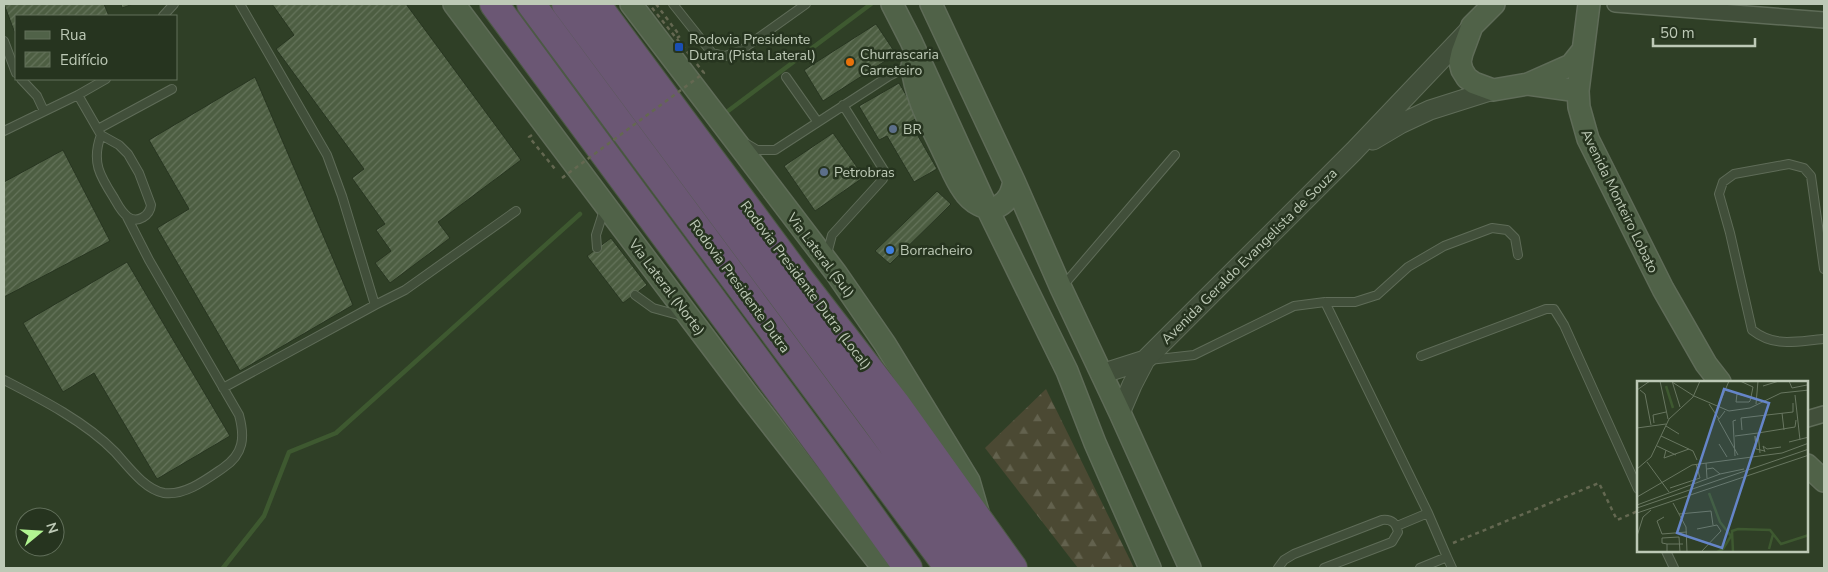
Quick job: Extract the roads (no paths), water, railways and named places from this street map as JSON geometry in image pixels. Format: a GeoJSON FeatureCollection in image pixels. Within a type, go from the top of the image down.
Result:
{"type":"FeatureCollection","features":[{"type":"Feature","properties":{"kind":"highway"},"geometry":{"type":"LineString","coordinates":[[494,4],[908,568]]}},
{"type":"Feature","properties":{"kind":"highway","name":"Rodovia Presidente Dutra"},"geometry":{"type":"LineString","coordinates":[[531,4],[949,568]]}},
{"type":"Feature","properties":{"kind":"highway","name":"Rodovia Presidente Dutra"},"geometry":{"type":"LineString","coordinates":[[566,4],[874,419],[982,568]]}},
{"type":"Feature","properties":{"kind":"highway","name":"Rodovia Presidente Dutra (Local)"},"geometry":{"type":"LineString","coordinates":[[596,4],[795,274],[895,403],[1013,568]]}},
{"type":"Feature","properties":{"kind":"main road","name":"Via Lateral (Norte)"},"geometry":{"type":"LineString","coordinates":[[454,4],[690,317],[883,568]]}},
{"type":"Feature","properties":{"kind":"main road","name":"Via Lateral (Sul)"},"geometry":{"type":"LineString","coordinates":[[631,4],[836,273],[885,344],[969,481],[981,524]]}},
{"type":"Feature","properties":{"kind":"main road"},"geometry":{"type":"LineString","coordinates":[[892,4],[912,55],[922,104],[958,182],[969,198],[987,208],[995,208],[1008,199],[1014,181]]}},
{"type":"Feature","properties":{"kind":"main road"},"geometry":{"type":"LineString","coordinates":[[931,4],[1014,181],[1061,288],[1192,566]]}},
{"type":"Feature","properties":{"kind":"main road","name":"Avenida Geraldo Evangelista de Souza"},"geometry":{"type":"LineString","coordinates":[[1494,4],[1472,26],[1462,53],[1460,62],[1467,78],[1474,83],[1493,90],[1528,84],[1578,91]]}},
{"type":"Feature","properties":{"kind":"main road","name":"Avenida Monteiro Lobato"},"geometry":{"type":"LineString","coordinates":[[1589,4],[1578,91],[1579,107],[1588,140],[1662,289],[1706,364],[1719,381]]}},
{"type":"Feature","properties":{"kind":"main road"},"geometry":{"type":"LineString","coordinates":[[1528,84],[1571,65],[1583,50]]}},
{"type":"Feature","properties":{"kind":"main road"},"geometry":{"type":"LineString","coordinates":[[987,208],[1067,371],[1095,443],[1150,568]]}},
{"type":"Feature","properties":{"kind":"main road"},"geometry":{"type":"LineString","coordinates":[[1095,443],[1095,430],[1103,424],[1124,422]]}},
{"type":"Feature","properties":{"kind":"main road"},"geometry":{"type":"LineString","coordinates":[[1808,466],[1824,481]]}},
{"type":"Feature","properties":{"kind":"street"},"geometry":{"type":"LineString","coordinates":[[1615,4],[1824,20]]}},
{"type":"Feature","properties":{"kind":"street","name":"Avenida Geraldo Evangelista de Souza"},"geometry":{"type":"LineString","coordinates":[[1124,422],[1132,385],[1145,360],[1354,151],[1472,26]]}},
{"type":"Feature","properties":{"kind":"street","name":"Avenida Geraldo Evangelista de Souza"},"geometry":{"type":"LineString","coordinates":[[1354,151],[1400,124],[1430,110],[1493,90]]}},
{"type":"Feature","properties":{"kind":"street","name":"Avenida Geraldo Evangelista de Souza"},"geometry":{"type":"LineString","coordinates":[[1101,374],[1145,360]]}},
{"type":"Feature","properties":{"kind":"street"},"geometry":{"type":"LineString","coordinates":[[1808,419],[1824,414]]}},
{"type":"Feature","properties":{"kind":"lane"},"geometry":{"type":"LineString","coordinates":[[164,15],[174,4]]}},
{"type":"Feature","properties":{"kind":"lane"},"geometry":{"type":"LineString","coordinates":[[240,4],[327,155],[342,196],[375,305]]}},
{"type":"Feature","properties":{"kind":"lane"},"geometry":{"type":"LineString","coordinates":[[673,4],[712,53],[725,56],[740,51],[806,4]]}},
{"type":"Feature","properties":{"kind":"lane"},"geometry":{"type":"LineString","coordinates":[[4,40],[15,70]]}},
{"type":"Feature","properties":{"kind":"lane"},"geometry":{"type":"LineString","coordinates":[[725,129],[757,150],[775,150],[889,76],[912,55]]}},
{"type":"Feature","properties":{"kind":"lane"},"geometry":{"type":"LineString","coordinates":[[786,77],[817,121]]}},
{"type":"Feature","properties":{"kind":"lane"},"geometry":{"type":"LineString","coordinates":[[22,80],[37,96],[44,111]]}},
{"type":"Feature","properties":{"kind":"lane"},"geometry":{"type":"LineString","coordinates":[[4,131],[78,96],[104,80]]}},
{"type":"Feature","properties":{"kind":"lane"},"geometry":{"type":"LineString","coordinates":[[4,380],[49,402],[113,450],[146,484],[164,493],[180,492],[208,478],[226,466],[236,455],[242,444],[243,431],[238,415],[149,260],[128,217],[120,210],[98,169],[96,148],[99,132],[172,90]]}},
{"type":"Feature","properties":{"kind":"lane"},"geometry":{"type":"LineString","coordinates":[[78,96],[99,132],[119,145],[128,154],[150,199],[151,210],[146,216],[137,219],[128,217]]}},
{"type":"Feature","properties":{"kind":"lane"},"geometry":{"type":"LineString","coordinates":[[836,273],[828,250],[832,235],[884,179],[885,172],[842,105]]}},
{"type":"Feature","properties":{"kind":"lane"},"geometry":{"type":"LineString","coordinates":[[1061,288],[1175,155]]}},
{"type":"Feature","properties":{"kind":"lane"},"geometry":{"type":"LineString","coordinates":[[1824,269],[1811,176],[1804,168],[1789,164],[1734,174],[1723,182],[1719,194],[1752,330],[1763,339],[1777,342],[1824,339]]}},
{"type":"Feature","properties":{"kind":"lane"},"geometry":{"type":"LineString","coordinates":[[598,248],[596,234],[602,218],[604,203]]}},
{"type":"Feature","properties":{"kind":"lane"},"geometry":{"type":"LineString","coordinates":[[223,388],[405,290],[516,211]]}},
{"type":"Feature","properties":{"kind":"lane"},"geometry":{"type":"LineString","coordinates":[[1145,360],[1194,355],[1294,306],[1325,302],[1354,302],[1377,295],[1408,267],[1444,246],[1492,228],[1507,230],[1515,238],[1518,255]]}},
{"type":"Feature","properties":{"kind":"lane"},"geometry":{"type":"LineString","coordinates":[[635,295],[653,308],[690,317]]}},
{"type":"Feature","properties":{"kind":"lane"},"geometry":{"type":"LineString","coordinates":[[1325,302],[1428,513],[1452,568]]}},
{"type":"Feature","properties":{"kind":"lane"},"geometry":{"type":"LineString","coordinates":[[1421,356],[1546,309],[1554,309],[1564,325],[1637,487]]}},
{"type":"Feature","properties":{"kind":"lane"},"geometry":{"type":"LineString","coordinates":[[1397,526],[1428,513]]}},
{"type":"Feature","properties":{"kind":"lane"},"geometry":{"type":"LineString","coordinates":[[1278,568],[1284,560],[1294,554],[1382,520],[1388,520],[1397,526],[1398,532],[1392,542],[1324,568]]}},
{"type":"Feature","properties":{"kind":"lane"},"geometry":{"type":"LineString","coordinates":[[1666,552],[1674,568]]}},
{"type":"Feature","properties":{"kind":"lane"},"geometry":{"type":"LineString","coordinates":[[1420,568],[1447,557]]}},
{"type":"Feature","properties":{"kind":"waterway"},"geometry":{"type":"LineString","coordinates":[[728,111],[871,4]]}},
{"type":"Feature","properties":{"kind":"waterway"},"geometry":{"type":"LineString","coordinates":[[223,568],[264,516],[289,452],[336,433],[580,214]]}},
{"type":"Feature","properties":{"kind":"place","name":"Rodovia Presidente Dutra (Pista Lateral)"},"geometry":{"type":"Point","coordinates":[679,47]}},
{"type":"Feature","properties":{"kind":"place","name":"Churrascaria Carreteiro"},"geometry":{"type":"Point","coordinates":[850,62]}},
{"type":"Feature","properties":{"kind":"place","name":"BR"},"geometry":{"type":"Point","coordinates":[893,129]}},
{"type":"Feature","properties":{"kind":"place","name":"Petrobras"},"geometry":{"type":"Point","coordinates":[824,172]}},
{"type":"Feature","properties":{"kind":"place","name":"Borracheiro"},"geometry":{"type":"Point","coordinates":[890,250]}}]}
